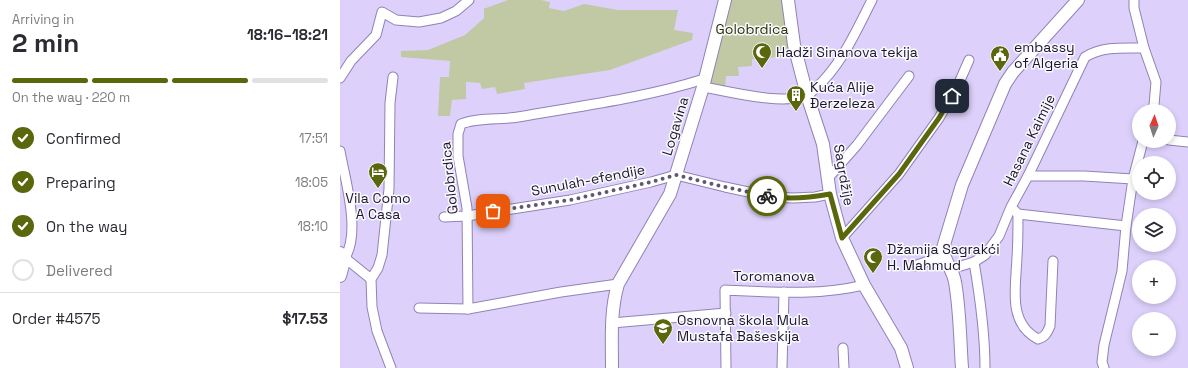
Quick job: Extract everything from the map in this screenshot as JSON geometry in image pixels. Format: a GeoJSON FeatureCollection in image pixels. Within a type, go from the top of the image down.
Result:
{"type":"FeatureCollection","features":[{"type":"Feature","properties":{"kind":"street"},"geometry":{"type":"LineString","coordinates":[[340,78],[351,61],[376,35],[382,12],[396,20],[419,22],[441,18],[456,11],[469,0]]}},
{"type":"Feature","properties":{"kind":"street","name":"Logavina"},"geometry":{"type":"LineString","coordinates":[[612,368],[612,323],[614,296],[618,284],[670,194],[704,83],[725,0]]}},
{"type":"Feature","properties":{"kind":"street","name":"Sagrdžije"},"geometry":{"type":"LineString","coordinates":[[788,0],[794,45],[807,95],[823,144],[830,194],[842,238],[864,285],[901,348],[907,368]]}},
{"type":"Feature","properties":{"kind":"street"},"geometry":{"type":"LineString","coordinates":[[704,83],[769,98],[792,99],[807,95],[840,61],[872,0]]}},
{"type":"Feature","properties":{"kind":"street"},"geometry":{"type":"LineString","coordinates":[[1134,0],[1134,8],[1144,48],[1156,82],[1154,104]]}},
{"type":"Feature","properties":{"kind":"street"},"geometry":{"type":"LineString","coordinates":[[962,368],[958,305],[955,283],[951,269],[943,256],[945,239],[962,185],[1005,84],[1013,72],[1073,2]]}},
{"type":"Feature","properties":{"kind":"street","name":"Hasana Kaimije"},"geometry":{"type":"LineString","coordinates":[[951,269],[974,262],[985,255],[999,236],[1011,207],[1028,176],[1085,57],[1095,51],[1105,49],[1144,48]]}},
{"type":"Feature","properties":{"kind":"street"},"geometry":{"type":"LineString","coordinates":[[842,238],[899,174],[939,118],[958,85],[969,60]]}},
{"type":"Feature","properties":{"kind":"street"},"geometry":{"type":"LineString","coordinates":[[828,178],[857,145],[909,76]]}},
{"type":"Feature","properties":{"kind":"street"},"geometry":{"type":"LineString","coordinates":[[391,368],[377,331],[372,307],[371,279],[378,268],[382,255],[389,189],[390,103],[393,77]]}},
{"type":"Feature","properties":{"kind":"street","name":"Golobrdica"},"geometry":{"type":"LineString","coordinates":[[468,309],[467,216],[458,156],[458,134],[461,124],[469,121],[505,119],[704,83]]}},
{"type":"Feature","properties":{"kind":"street"},"geometry":{"type":"LineString","coordinates":[[1176,141],[1188,142]]}},
{"type":"Feature","properties":{"kind":"street"},"geometry":{"type":"LineString","coordinates":[[340,151],[351,211],[352,231],[350,246],[342,258],[340,276]]}},
{"type":"Feature","properties":{"kind":"street","name":"Sunulah-efendije"},"geometry":{"type":"LineString","coordinates":[[444,217],[467,216],[570,200],[676,175],[772,197],[815,197],[830,194]]}},
{"type":"Feature","properties":{"kind":"street"},"geometry":{"type":"LineString","coordinates":[[1028,176],[1084,176],[1132,180]]}},
{"type":"Feature","properties":{"kind":"street"},"geometry":{"type":"LineString","coordinates":[[1104,368],[1102,362],[1104,345],[1122,271],[1126,226],[1132,187]]}},
{"type":"Feature","properties":{"kind":"street"},"geometry":{"type":"LineString","coordinates":[[1011,207],[1018,214],[1126,226]]}},
{"type":"Feature","properties":{"kind":"street"},"geometry":{"type":"LineString","coordinates":[[1018,214],[1015,292],[1016,309],[1024,328],[1029,334],[1038,339],[1043,337],[1050,326],[1053,261]]}},
{"type":"Feature","properties":{"kind":"street"},"geometry":{"type":"LineString","coordinates":[[914,266],[943,256]]}},
{"type":"Feature","properties":{"kind":"street"},"geometry":{"type":"LineString","coordinates":[[342,258],[371,279]]}},
{"type":"Feature","properties":{"kind":"street"},"geometry":{"type":"LineString","coordinates":[[974,262],[985,340],[985,368]]}},
{"type":"Feature","properties":{"kind":"street"},"geometry":{"type":"LineString","coordinates":[[419,308],[468,309],[561,292],[618,284]]}},
{"type":"Feature","properties":{"kind":"street","name":"Toromanova"},"geometry":{"type":"LineString","coordinates":[[726,313],[725,290],[784,292],[849,288],[864,285]]}},
{"type":"Feature","properties":{"kind":"street"},"geometry":{"type":"LineString","coordinates":[[782,368],[784,292]]}},
{"type":"Feature","properties":{"kind":"street"},"geometry":{"type":"LineString","coordinates":[[612,323],[726,313],[726,368]]}},
{"type":"Feature","properties":{"kind":"street"},"geometry":{"type":"LineString","coordinates":[[843,348],[844,368]]}},
{"type":"Feature","properties":{"kind":"green space"},"geometry":{"type":"Polygon","coordinates":[[[508,0],[541,0],[550,2],[549,8],[564,11],[584,4],[618,10],[678,10],[674,30],[693,33],[692,40],[610,70],[524,83],[525,89],[497,94],[495,87],[482,89],[480,83],[466,82],[466,99],[452,100],[450,116],[438,116],[440,77],[449,77],[450,61],[401,57],[401,51],[428,50],[465,35],[484,18],[484,8],[508,0]]]}},
{"type":"Feature","properties":{"kind":"green space","name":"Golobrdica"},"geometry":{"type":"Polygon","coordinates":[[[729,0],[787,0],[794,56],[752,59],[752,66],[738,67],[739,76],[726,76],[725,88],[709,84],[729,0]]]}},
{"type":"Feature","properties":{"kind":"way so far"},"geometry":{"type":"LineString","coordinates":[[493,211],[570,200],[676,175],[767,196]]}},
{"type":"Feature","properties":{"kind":"place","name":"Hadži Sinanova tekija"},"geometry":{"type":"Point","coordinates":[762,69]}},
{"type":"Feature","properties":{"kind":"place","name":"embassy of Algeria"},"geometry":{"type":"Point","coordinates":[1000,72]}},
{"type":"Feature","properties":{"kind":"place","name":"Kuća Alije Đerzeleza"},"geometry":{"type":"Point","coordinates":[796,112]}},
{"type":"Feature","properties":{"kind":"place","name":"Vila Como A Casa"},"geometry":{"type":"Point","coordinates":[378,189]}},
{"type":"Feature","properties":{"kind":"place","name":"Džamija Sagrakći H. Mahmud"},"geometry":{"type":"Point","coordinates":[873,274]}},
{"type":"Feature","properties":{"kind":"place","name":"Osnovna škola Mula Mustafa Bašeskija"},"geometry":{"type":"Point","coordinates":[663,345]}},
{"type":"Feature","properties":{"kind":"route"},"geometry":{"type":"LineString","coordinates":[[767,196],[793,198],[815,197],[830,194],[842,238],[899,174],[939,118],[952,96]]}}]}
